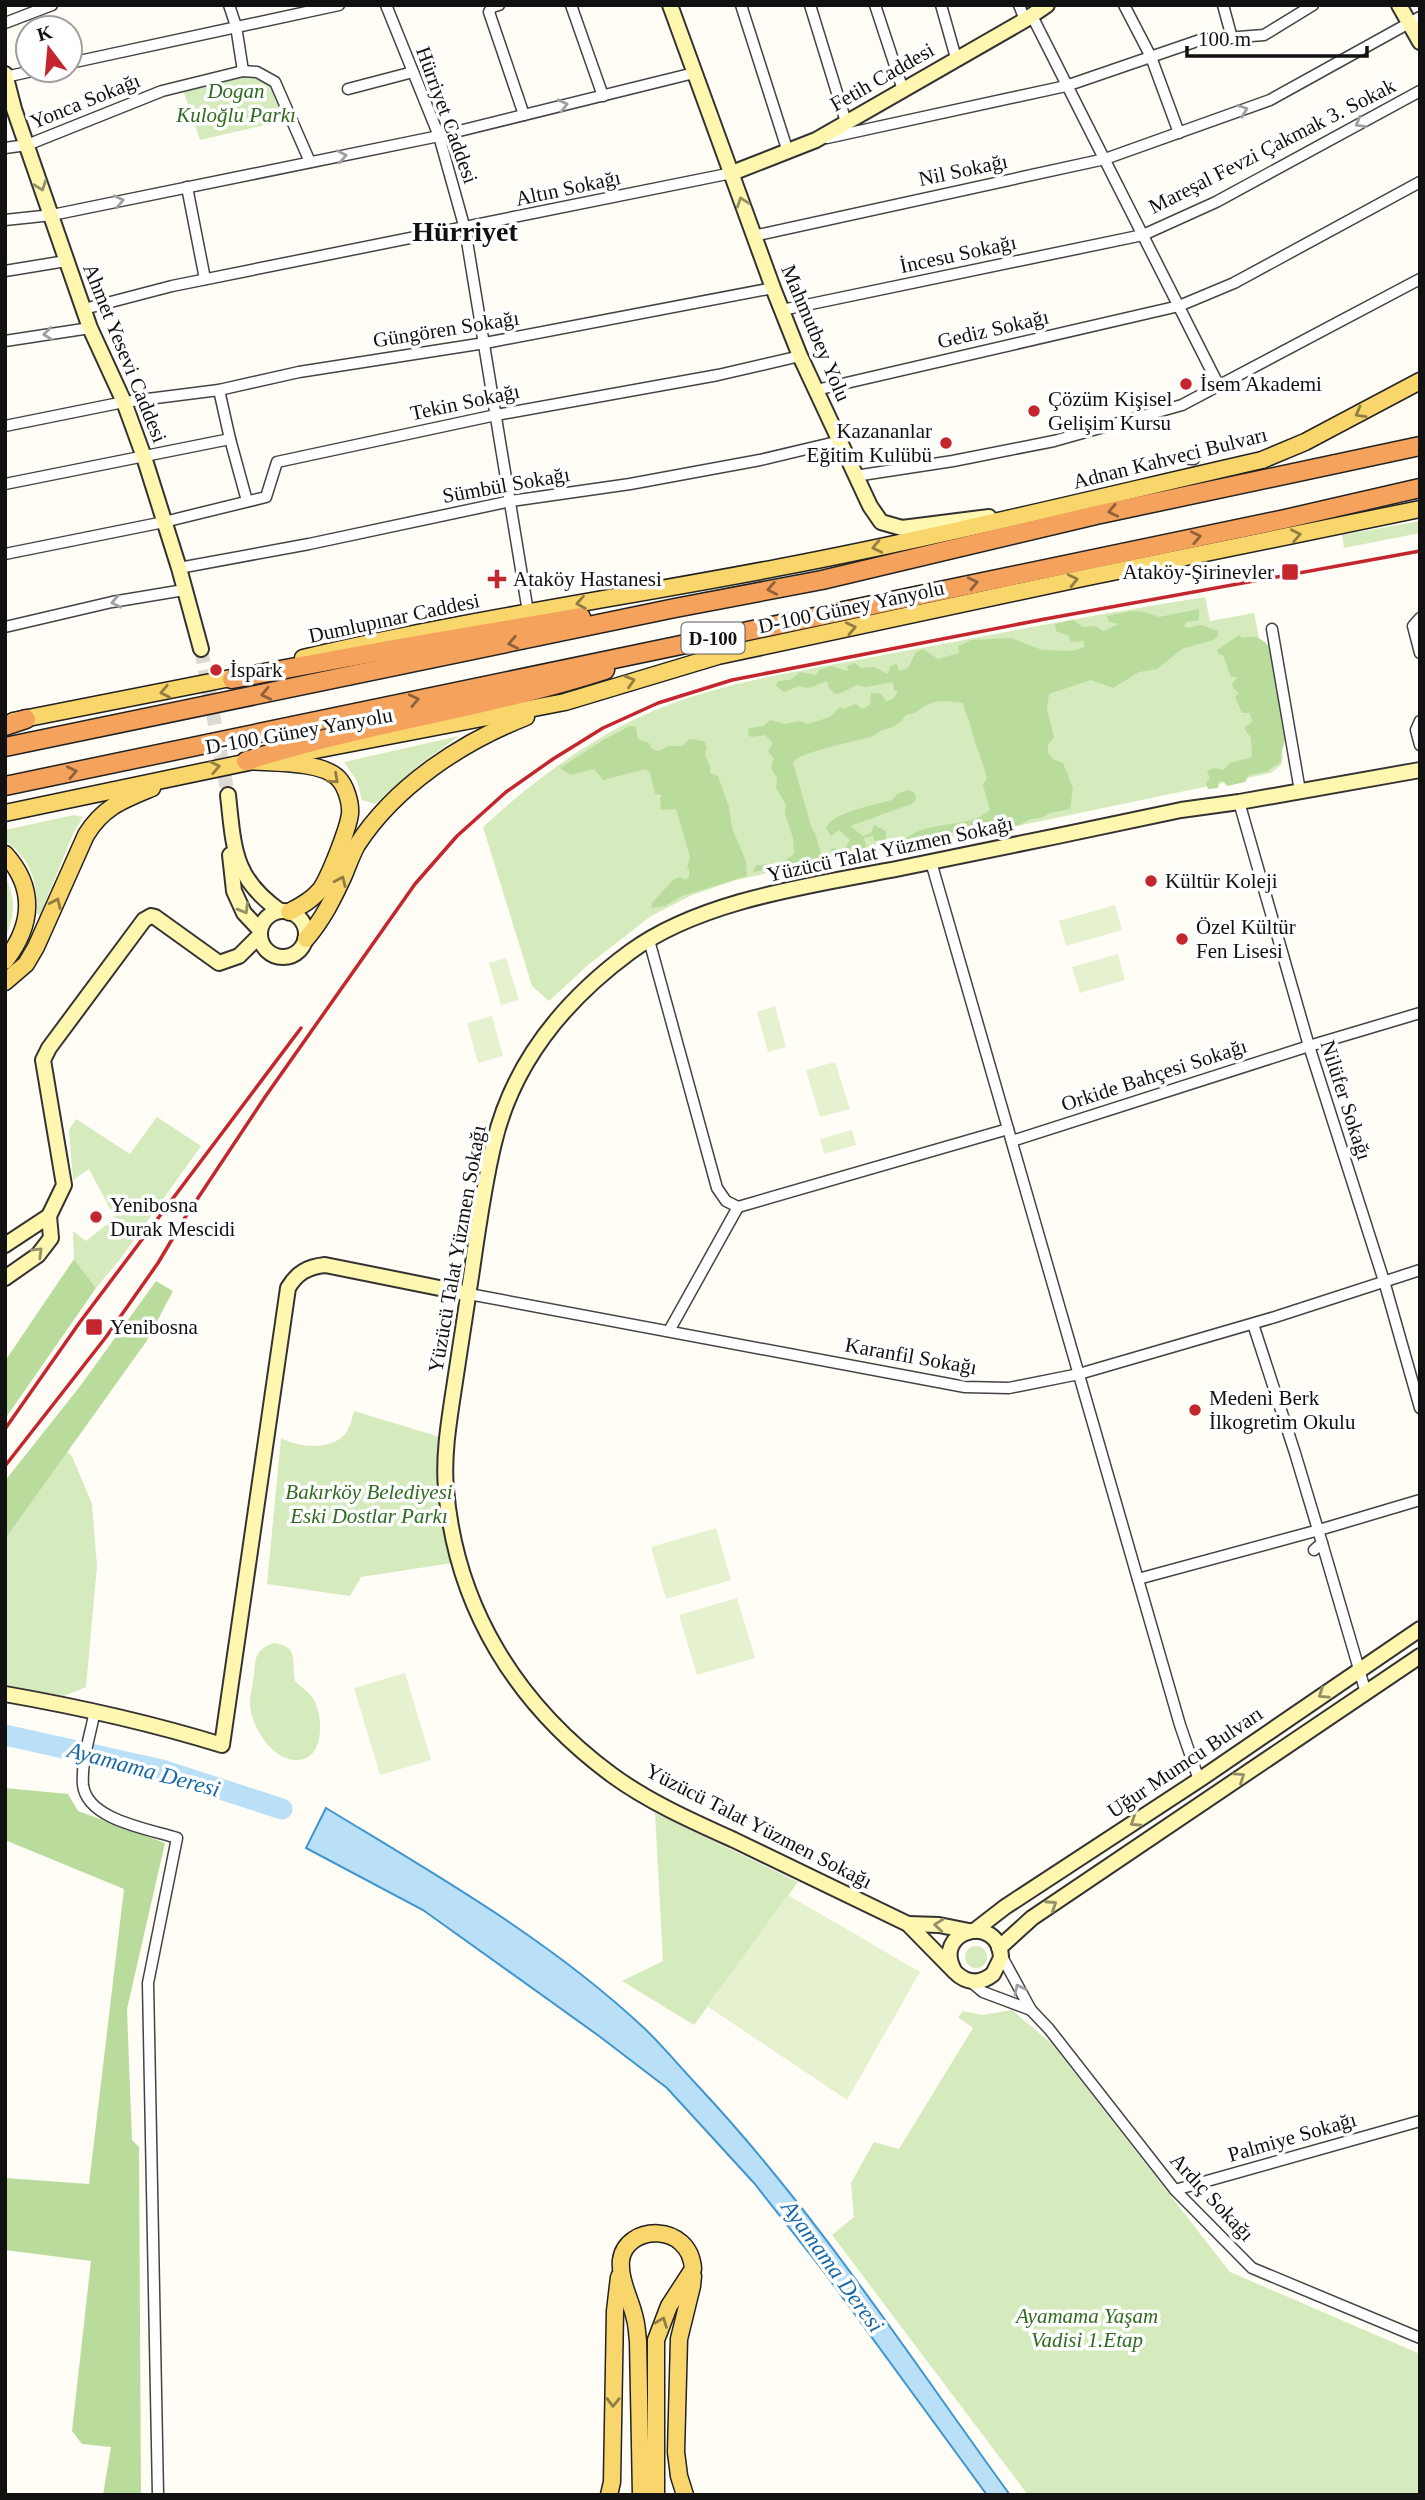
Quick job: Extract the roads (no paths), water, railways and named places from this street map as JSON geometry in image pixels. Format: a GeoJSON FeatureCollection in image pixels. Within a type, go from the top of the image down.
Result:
{"type":"FeatureCollection","features":[{"type":"Feature","properties":{"kind":"highway"},"geometry":{"type":"LineString","coordinates":[[1355,461],[1420,437]]}},
{"type":"Feature","properties":{"kind":"highway","name":"D-100"},"geometry":{"type":"LineString","coordinates":[[5,747],[676,607],[846,575],[1096,515],[1420,446]]}},
{"type":"Feature","properties":{"kind":"highway","name":"D-100"},"geometry":{"type":"LineString","coordinates":[[5,786],[1285,519],[1420,488]]}},
{"type":"Feature","properties":{"kind":"highway"},"geometry":{"type":"LineString","coordinates":[[232,679],[521,626],[676,607]]}},
{"type":"Feature","properties":{"kind":"highway"},"geometry":{"type":"LineString","coordinates":[[246,761],[326,738],[582,678],[658,650]]}},
{"type":"Feature","properties":{"kind":"highway"},"geometry":{"type":"LineString","coordinates":[[5,724],[26,719]]}},
{"type":"Feature","properties":{"kind":"main road","name":"Adnan Kahveci Bulvarı"},"geometry":{"type":"LineString","coordinates":[[1039,511],[1262,460],[1305,442],[1420,381]]}},
{"type":"Feature","properties":{"kind":"main road","name":"D-100 Güney Yanyolu"},"geometry":{"type":"LineString","coordinates":[[5,813],[246,761],[298,755],[565,702],[718,656],[1420,509]]}},
{"type":"Feature","properties":{"kind":"main road","name":"Dumlupınar Caddesi"},"geometry":{"type":"LineString","coordinates":[[26,719],[232,679],[304,657],[387,638],[780,567],[1039,511]]}},
{"type":"Feature","properties":{"kind":"main road"},"geometry":{"type":"LineString","coordinates":[[306,939],[332,902],[356,846],[380,816],[419,778],[463,747],[491,732],[565,702]]}},
{"type":"Feature","properties":{"kind":"main road"},"geometry":{"type":"LineString","coordinates":[[246,761],[315,766],[338,778],[347,797],[349,816],[321,889],[307,902],[285,911]]}},
{"type":"Feature","properties":{"kind":"main road"},"geometry":{"type":"LineString","coordinates":[[5,982],[26,964],[41,937],[95,820],[118,803],[185,774]]}},
{"type":"Feature","properties":{"kind":"main road"},"geometry":{"type":"LineString","coordinates":[[5,854],[20,872],[28,905],[22,935],[6,960],[26,964]]}},
{"type":"Feature","properties":{"kind":"main road"},"geometry":{"type":"LineString","coordinates":[[608,2495],[612,2482],[615,2311],[621,2261],[629,2245],[648,2234],[665,2234],[674,2236],[689,2252],[693,2269],[692,2286],[679,2339],[676,2452],[685,2495]]}},
{"type":"Feature","properties":{"kind":"main road"},"geometry":{"type":"LineString","coordinates":[[621,2261],[648,2389],[656,2495]]}},
{"type":"Feature","properties":{"kind":"main road"},"geometry":{"type":"LineString","coordinates":[[641,2495],[648,2389],[656,2340],[661,2320],[693,2269]]}},
{"type":"Feature","properties":{"kind":"street"},"geometry":{"type":"LineString","coordinates":[[5,23],[52,5]]}},
{"type":"Feature","properties":{"kind":"street"},"geometry":{"type":"LineString","coordinates":[[229,5],[236,26],[243,71],[257,72],[275,82],[310,162]]}},
{"type":"Feature","properties":{"kind":"street"},"geometry":{"type":"LineString","coordinates":[[84,60],[339,5]]}},
{"type":"Feature","properties":{"kind":"street","name":"Hürriyet Caddesi"},"geometry":{"type":"LineString","coordinates":[[386,5],[439,136],[466,229],[528,612]]}},
{"type":"Feature","properties":{"kind":"street"},"geometry":{"type":"LineString","coordinates":[[571,5],[603,96]]}},
{"type":"Feature","properties":{"kind":"street","name":"Mahmutbey Yolu"},"geometry":{"type":"LineString","coordinates":[[670,5],[753,236],[800,356],[855,476],[881,522],[902,528],[1039,511]]}},
{"type":"Feature","properties":{"kind":"street"},"geometry":{"type":"LineString","coordinates":[[741,5],[788,152]]}},
{"type":"Feature","properties":{"kind":"street"},"geometry":{"type":"LineString","coordinates":[[810,5],[846,122]]}},
{"type":"Feature","properties":{"kind":"street"},"geometry":{"type":"LineString","coordinates":[[875,5],[903,90]]}},
{"type":"Feature","properties":{"kind":"street"},"geometry":{"type":"LineString","coordinates":[[941,5],[956,58]]}},
{"type":"Feature","properties":{"kind":"street"},"geometry":{"type":"LineString","coordinates":[[1020,5],[1105,159],[1219,386]]}},
{"type":"Feature","properties":{"kind":"street","name":"Fetih Caddesi"},"geometry":{"type":"LineString","coordinates":[[732,173],[816,140],[1029,18],[1047,5]]}},
{"type":"Feature","properties":{"kind":"street"},"geometry":{"type":"LineString","coordinates":[[1124,5],[1151,57],[1179,133]]}},
{"type":"Feature","properties":{"kind":"street"},"geometry":{"type":"LineString","coordinates":[[1223,5],[1232,38]]}},
{"type":"Feature","properties":{"kind":"street"},"geometry":{"type":"LineString","coordinates":[[816,140],[1066,86],[1200,40],[1264,34],[1313,5]]}},
{"type":"Feature","properties":{"kind":"street"},"geometry":{"type":"LineString","coordinates":[[1399,5],[1414,20],[1420,42]]}},
{"type":"Feature","properties":{"kind":"street"},"geometry":{"type":"LineString","coordinates":[[496,6],[489,12],[524,115]]}},
{"type":"Feature","properties":{"kind":"street","name":"Nil Sokağı"},"geometry":{"type":"LineString","coordinates":[[753,236],[1105,159],[1270,100],[1414,20]]}},
{"type":"Feature","properties":{"kind":"street","name":"Yonca Sokağı"},"geometry":{"type":"LineString","coordinates":[[5,148],[27,145],[162,91],[243,71]]}},
{"type":"Feature","properties":{"kind":"street"},"geometry":{"type":"LineString","coordinates":[[348,89],[413,72]]}},
{"type":"Feature","properties":{"kind":"street"},"geometry":{"type":"LineString","coordinates":[[5,220],[52,215],[439,136],[694,73]]}},
{"type":"Feature","properties":{"kind":"street","name":"Ahmet Yesevi Caddesi"},"geometry":{"type":"LineString","coordinates":[[5,76],[90,328],[124,402],[144,457],[201,649]]}},
{"type":"Feature","properties":{"kind":"street","name":"Mareşal Fevzi Çakmak 3. Sokak"},"geometry":{"type":"LineString","coordinates":[[1143,235],[1216,202],[1420,91]]}},
{"type":"Feature","properties":{"kind":"street","name":"Altın Sokağı"},"geometry":{"type":"LineString","coordinates":[[84,309],[205,279],[466,229],[732,173]]}},
{"type":"Feature","properties":{"kind":"street","name":"Gediz Sokağı"},"geometry":{"type":"LineString","coordinates":[[816,390],[1179,306],[1234,283],[1420,182]]}},
{"type":"Feature","properties":{"kind":"street"},"geometry":{"type":"LineString","coordinates":[[187,187],[205,279]]}},
{"type":"Feature","properties":{"kind":"street","name":"İncesu Sokağı"},"geometry":{"type":"LineString","coordinates":[[782,310],[1143,235]]}},
{"type":"Feature","properties":{"kind":"street"},"geometry":{"type":"LineString","coordinates":[[5,271],[66,261]]}},
{"type":"Feature","properties":{"kind":"street"},"geometry":{"type":"LineString","coordinates":[[855,476],[953,461],[1054,441],[1182,405],[1420,279]]}},
{"type":"Feature","properties":{"kind":"street","name":"Güngören Sokağı"},"geometry":{"type":"LineString","coordinates":[[5,426],[124,402],[219,390],[299,372],[485,343],[773,288]]}},
{"type":"Feature","properties":{"kind":"street"},"geometry":{"type":"LineString","coordinates":[[5,341],[90,328]]}},
{"type":"Feature","properties":{"kind":"street","name":"Tekin Sokağı"},"geometry":{"type":"LineString","coordinates":[[5,554],[164,522],[266,497],[277,462],[496,415],[719,374],[800,356]]}},
{"type":"Feature","properties":{"kind":"street"},"geometry":{"type":"LineString","coordinates":[[219,390],[247,502]]}},
{"type":"Feature","properties":{"kind":"street"},"geometry":{"type":"LineString","coordinates":[[5,484],[230,439]]}},
{"type":"Feature","properties":{"kind":"street","name":"Sümbül Sokağı"},"geometry":{"type":"LineString","coordinates":[[179,568],[309,544],[511,501],[630,484],[760,460],[840,441]]}},
{"type":"Feature","properties":{"kind":"street"},"geometry":{"type":"LineString","coordinates":[[5,627],[112,602],[184,590]]}},
{"type":"Feature","properties":{"kind":"street"},"geometry":{"type":"LineString","coordinates":[[1420,618],[1413,626],[1420,653]]}},
{"type":"Feature","properties":{"kind":"street"},"geometry":{"type":"LineString","coordinates":[[1272,629],[1300,791]]}},
{"type":"Feature","properties":{"kind":"street"},"geometry":{"type":"LineString","coordinates":[[1420,721],[1416,730],[1420,746]]}},
{"type":"Feature","properties":{"kind":"street","name":"Yüzücü Talat Yüzmen Sokağı"},"geometry":{"type":"LineString","coordinates":[[908,1924],[665,1807],[614,1776],[576,1745],[538,1707],[504,1664],[481,1622],[463,1575],[451,1529],[446,1485],[447,1433],[494,1140],[512,1090],[536,1044],[568,1005],[631,951],[676,925],[727,907],[790,891],[1181,810],[1238,803],[1420,770]]}},
{"type":"Feature","properties":{"kind":"street"},"geometry":{"type":"LineString","coordinates":[[228,795],[239,867],[264,900],[301,919],[306,939],[298,952],[283,958],[270,953],[265,948],[260,932],[244,913],[234,891],[230,861],[233,837]]}},
{"type":"Feature","properties":{"kind":"street","name":"Nilüfer Sokağı"},"geometry":{"type":"LineString","coordinates":[[1238,803],[1309,1046],[1384,1281],[1420,1408]]}},
{"type":"Feature","properties":{"kind":"street"},"geometry":{"type":"LineString","coordinates":[[931,862],[1180,1725],[1199,1780]]}},
{"type":"Feature","properties":{"kind":"street"},"geometry":{"type":"LineString","coordinates":[[5,1245],[49,1216],[64,1185],[43,1060],[49,1048],[144,920],[151,916],[155,918],[219,963],[239,956],[260,932],[268,916],[285,911]]}},
{"type":"Feature","properties":{"kind":"street"},"geometry":{"type":"LineString","coordinates":[[649,940],[717,1188],[726,1201],[738,1207],[1008,1129]]}},
{"type":"Feature","properties":{"kind":"street","name":"Orkide Bahçesi Sokağı"},"geometry":{"type":"LineString","coordinates":[[1012,1141],[1420,1013]]}},
{"type":"Feature","properties":{"kind":"street"},"geometry":{"type":"LineString","coordinates":[[669,1331],[738,1207]]}},
{"type":"Feature","properties":{"kind":"street"},"geometry":{"type":"LineString","coordinates":[[5,1278],[38,1255],[51,1238],[49,1216]]}},
{"type":"Feature","properties":{"kind":"street"},"geometry":{"type":"LineString","coordinates":[[5,1694],[222,1745],[288,1288],[293,1278],[313,1266],[325,1265],[468,1294]]}},
{"type":"Feature","properties":{"kind":"street","name":"Karanfil Sokağı"},"geometry":{"type":"LineString","coordinates":[[468,1294],[965,1387],[1009,1388],[1079,1374],[1252,1324],[1420,1270]]}},
{"type":"Feature","properties":{"kind":"street"},"geometry":{"type":"LineString","coordinates":[[1252,1324],[1318,1530],[1318,1547],[1366,1693]]}},
{"type":"Feature","properties":{"kind":"street"},"geometry":{"type":"LineString","coordinates":[[1138,1579],[1420,1500]]}},
{"type":"Feature","properties":{"kind":"street","name":"Uğur Mumcu Bulvarı"},"geometry":{"type":"LineString","coordinates":[[971,1931],[1420,1629]]}},
{"type":"Feature","properties":{"kind":"street","name":"Uğur Mumcu Bulvarı"},"geometry":{"type":"LineString","coordinates":[[1000,1950],[1032,1919],[1420,1656]]}},
{"type":"Feature","properties":{"kind":"street"},"geometry":{"type":"LineString","coordinates":[[94,1716],[83,1774],[83,1787],[88,1800],[101,1813],[177,1838],[148,1983],[158,2495]]}},
{"type":"Feature","properties":{"kind":"street"},"geometry":{"type":"LineString","coordinates":[[908,1924],[947,1926],[990,1935],[1031,2010]]}},
{"type":"Feature","properties":{"kind":"street"},"geometry":{"type":"LineString","coordinates":[[908,1924],[955,1972],[983,1992],[1031,2010]]}},
{"type":"Feature","properties":{"kind":"street"},"geometry":{"type":"LineString","coordinates":[[955,1972],[949,1957],[950,1948],[961,1935],[971,1931]]}},
{"type":"Feature","properties":{"kind":"street"},"geometry":{"type":"LineString","coordinates":[[971,1982],[983,1981],[993,1974],[999,1964],[1000,1950]]}},
{"type":"Feature","properties":{"kind":"street","name":"Ardıç Sokağı"},"geometry":{"type":"LineString","coordinates":[[1031,2010],[1049,2029],[1175,2190],[1252,2268],[1420,2338]]}},
{"type":"Feature","properties":{"kind":"street","name":"Palmiye Sokağı"},"geometry":{"type":"LineString","coordinates":[[1175,2190],[1420,2120]]}},
{"type":"Feature","properties":{"kind":"water"},"geometry":{"type":"Polygon","coordinates":[[[326,1808],[531,1937],[608,1996],[651,2035],[741,2134],[822,2234],[1010,2495],[987,2495],[824,2272],[754,2183],[667,2088],[423,1910],[306,1848],[326,1808]]]}},
{"type":"Feature","properties":{"kind":"waterway","name":"Ayamama Deresi"},"geometry":{"type":"LineString","coordinates":[[5,1735],[162,1770],[282,1809]]}},
{"type":"Feature","properties":{"kind":"tunnel"},"geometry":{"type":"LineString","coordinates":[[201,649],[228,795]]}},
{"type":"Feature","properties":{"kind":"railway"},"geometry":{"type":"LineString","coordinates":[[5,1466],[106,1337],[158,1263],[265,1097],[415,884],[457,836],[506,792],[553,759],[603,728],[658,703],[732,680],[1045,619],[1420,551]]}},
{"type":"Feature","properties":{"kind":"railway"},"geometry":{"type":"LineString","coordinates":[[5,1429],[80,1322],[301,1028]]}},
{"type":"Feature","properties":{"kind":"place","name":"İsem Akademi"},"geometry":{"type":"Point","coordinates":[1186,384]}},
{"type":"Feature","properties":{"kind":"place","name":"Çözüm Kişisel Gelişim Kursu"},"geometry":{"type":"Point","coordinates":[1034,411]}},
{"type":"Feature","properties":{"kind":"place","name":"Kazananlar Eğitim Kulübü"},"geometry":{"type":"Point","coordinates":[946,443]}},
{"type":"Feature","properties":{"kind":"place","name":"Ataköy-Şirinevler"},"geometry":{"type":"Point","coordinates":[1290,572]}},
{"type":"Feature","properties":{"kind":"place","name":"Ataköy Hastanesi"},"geometry":{"type":"Point","coordinates":[497,579]}},
{"type":"Feature","properties":{"kind":"place","name":"İspark"},"geometry":{"type":"Point","coordinates":[216,670]}},
{"type":"Feature","properties":{"kind":"place","name":"Kültür Koleji"},"geometry":{"type":"Point","coordinates":[1151,881]}},
{"type":"Feature","properties":{"kind":"place","name":"Özel Kültür Fen Lisesi"},"geometry":{"type":"Point","coordinates":[1182,939]}},
{"type":"Feature","properties":{"kind":"place","name":"Yenibosna Durak Mescidi"},"geometry":{"type":"Point","coordinates":[96,1217]}},
{"type":"Feature","properties":{"kind":"place","name":"Yenibosna"},"geometry":{"type":"Point","coordinates":[94,1327]}},
{"type":"Feature","properties":{"kind":"place","name":"Medeni Berk İlkogretim Okulu"},"geometry":{"type":"Point","coordinates":[1195,1410]}},
{"type":"Feature","properties":{"kind":"district","name":"Hürriyet"},"geometry":{"type":"Point","coordinates":[465,231]}},
{"type":"Feature","properties":{"kind":"park label","name":"Dogan Kuloğlu Parkı"},"geometry":{"type":"Point","coordinates":[236,103]}},
{"type":"Feature","properties":{"kind":"park label","name":"Bakırköy Belediyesi Eski Dostlar Parkı"},"geometry":{"type":"Point","coordinates":[369,1504]}},
{"type":"Feature","properties":{"kind":"park label","name":"Ayamama Yaşam Vadisi 1.Etap"},"geometry":{"type":"Point","coordinates":[1087,2328]}}]}
